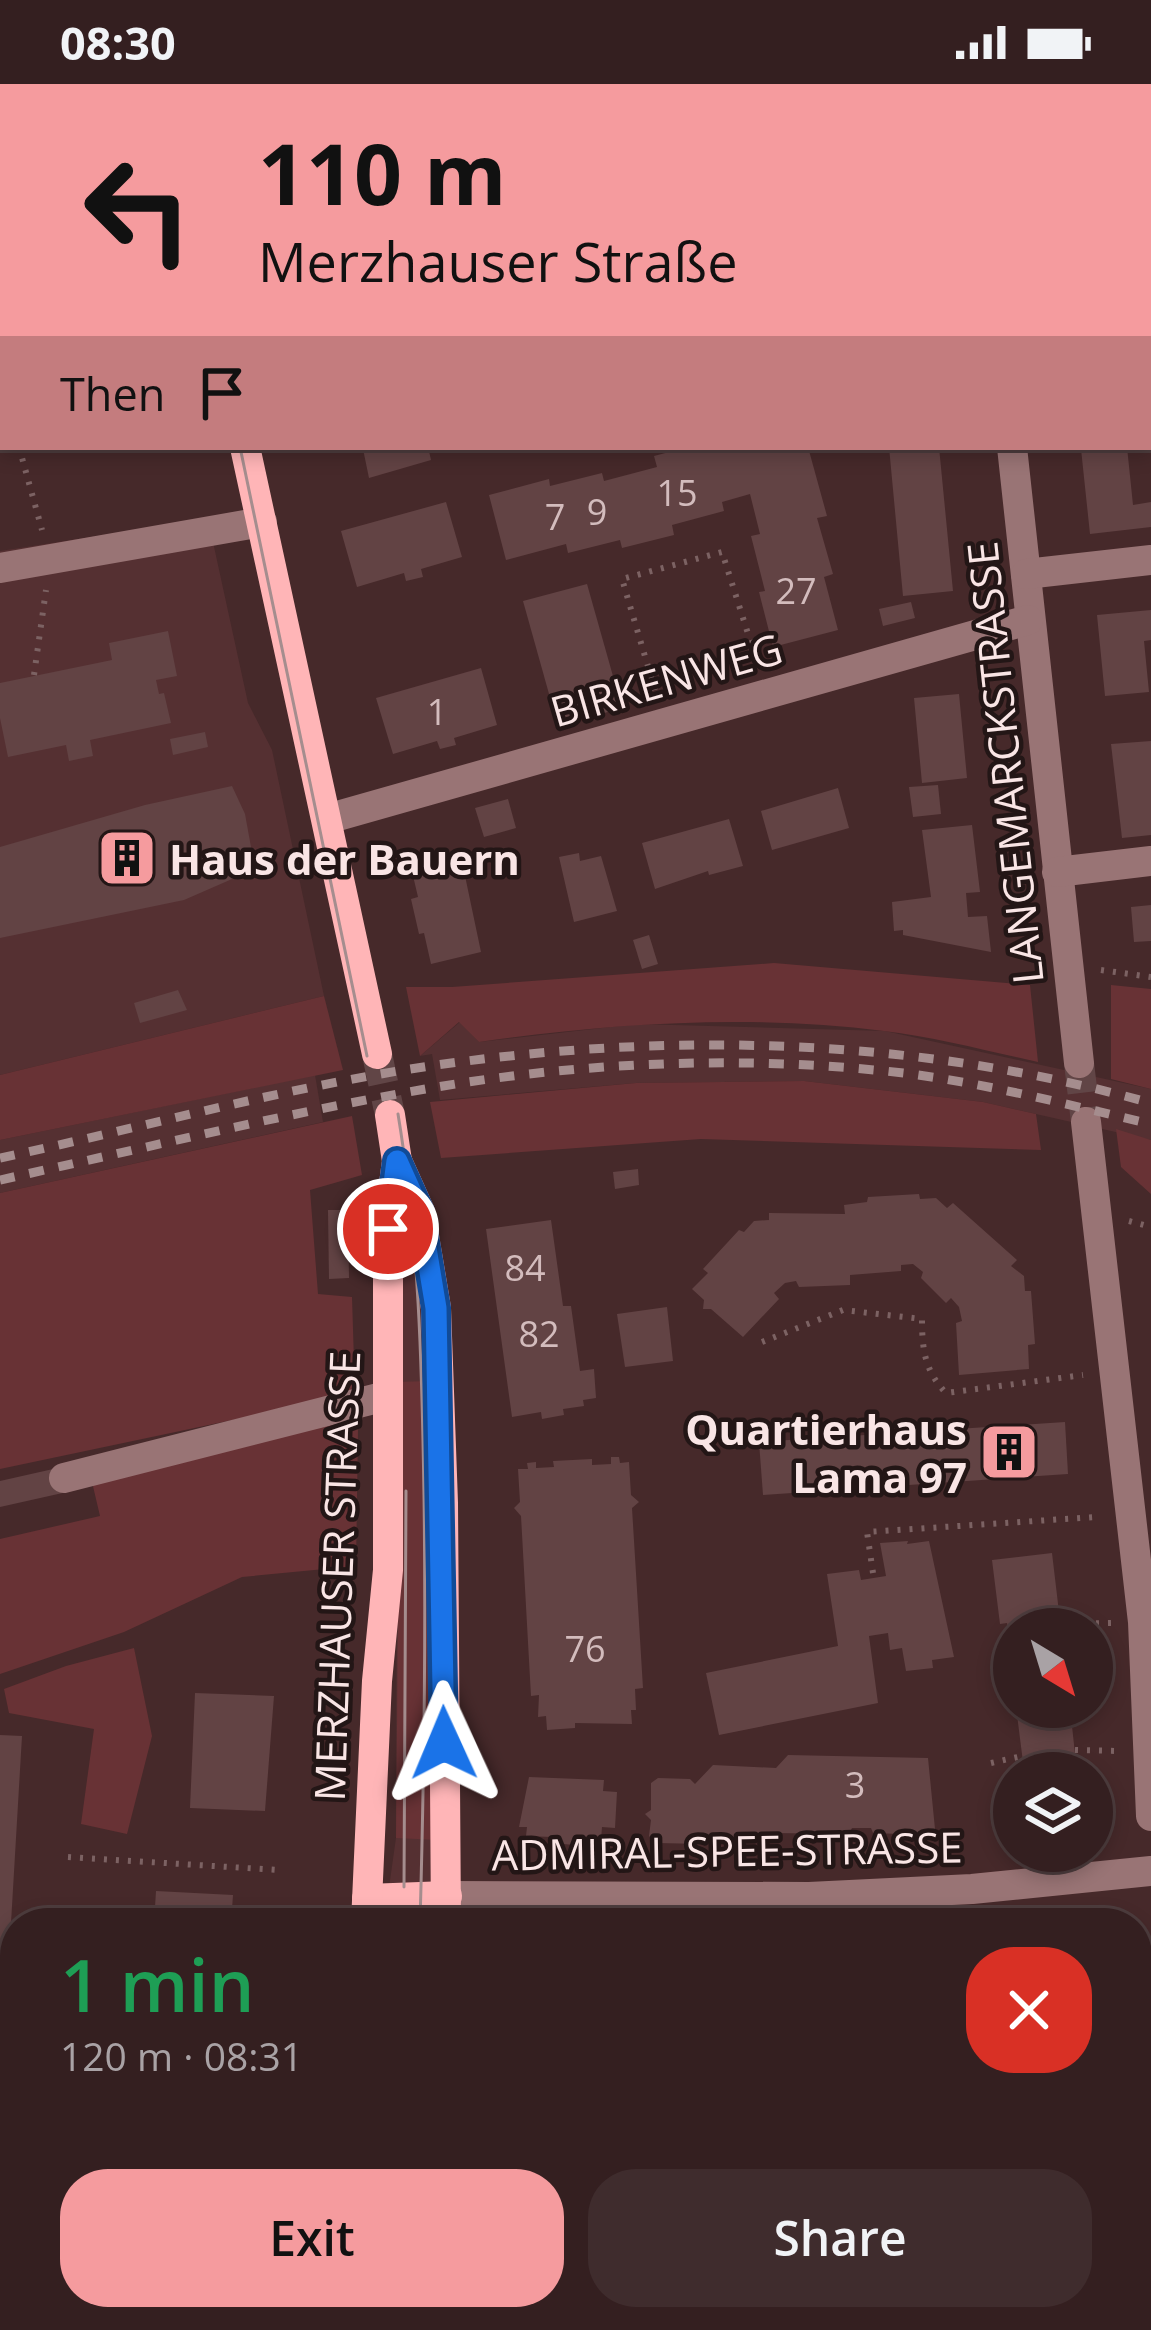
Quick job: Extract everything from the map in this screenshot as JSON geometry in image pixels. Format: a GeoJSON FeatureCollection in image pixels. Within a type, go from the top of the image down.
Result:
{"type":"FeatureCollection","features":[{"type":"Feature","properties":{"kind":"main road"},"geometry":{"type":"LineString","coordinates":[[246,450],[377,1054]]}},
{"type":"Feature","properties":{"kind":"main road","name":"MERZHAUSER STRASSE"},"geometry":{"type":"LineString","coordinates":[[390,1115],[397,1161],[420,1212],[436,1308],[447,1908]]}},
{"type":"Feature","properties":{"kind":"main road","name":"MERZHAUSER STRASSE"},"geometry":{"type":"LineString","coordinates":[[367,1908],[377,1681],[388,1570],[388,1229],[397,1161]]}},
{"type":"Feature","properties":{"kind":"street","name":"LANGEMARCKSTRASSE"},"geometry":{"type":"LineString","coordinates":[[1013,450],[1079,1063]]}},
{"type":"Feature","properties":{"kind":"street"},"geometry":{"type":"LineString","coordinates":[[0,568],[262,522]]}},
{"type":"Feature","properties":{"kind":"street"},"geometry":{"type":"LineString","coordinates":[[1026,574],[1151,560]]}},
{"type":"Feature","properties":{"kind":"street","name":"BIRKENWEG"},"geometry":{"type":"LineString","coordinates":[[326,819],[1028,620]]}},
{"type":"Feature","properties":{"kind":"street"},"geometry":{"type":"LineString","coordinates":[[1057,872],[1151,861]]}},
{"type":"Feature","properties":{"kind":"street"},"geometry":{"type":"LineString","coordinates":[[1086,1122],[1143,1622],[1151,1816]]}},
{"type":"Feature","properties":{"kind":"street"},"geometry":{"type":"LineString","coordinates":[[64,1478],[386,1396]]}},
{"type":"Feature","properties":{"kind":"street","name":"ADMIRAL-SPEE-STRASSE"},"geometry":{"type":"LineString","coordinates":[[825,1908],[1151,1871]]}},
{"type":"Feature","properties":{"kind":"path"},"geometry":{"type":"LineString","coordinates":[[20,450],[50,560],[34,675]]}},
{"type":"Feature","properties":{"kind":"path"},"geometry":{"type":"LineString","coordinates":[[665,724],[622,579],[722,552],[768,694]]}},
{"type":"Feature","properties":{"kind":"path"},"geometry":{"type":"LineString","coordinates":[[1068,965],[1151,977]]}},
{"type":"Feature","properties":{"kind":"path"},"geometry":{"type":"LineString","coordinates":[[762,1342],[842,1310],[922,1319],[922,1348],[930,1377],[946,1393],[1115,1370]]}},
{"type":"Feature","properties":{"kind":"path"},"geometry":{"type":"LineString","coordinates":[[873,1573],[868,1532],[1093,1515],[1134,1543]]}},
{"type":"Feature","properties":{"kind":"path"},"geometry":{"type":"LineString","coordinates":[[1113,1623],[1143,1622]]}},
{"type":"Feature","properties":{"kind":"path"},"geometry":{"type":"LineString","coordinates":[[1075,1750],[1133,1751],[1146,1745]]}},
{"type":"Feature","properties":{"kind":"path"},"geometry":{"type":"LineString","coordinates":[[68,1857],[278,1870]]}},
{"type":"Feature","properties":{"kind":"shaded area"},"geometry":{"type":"Polygon","coordinates":[[[208,519],[248,703],[272,750],[324,996],[0,1075],[0,551],[208,519]]]}},
{"type":"Feature","properties":{"kind":"shaded area"},"geometry":{"type":"Polygon","coordinates":[[[774,963],[1030,985],[1038,1062],[884,1031],[732,1022],[630,1026],[479,1042],[459,1022],[420,1056],[406,987],[452,987],[774,963]]]}},
{"type":"Feature","properties":{"kind":"shaded area"},"geometry":{"type":"Polygon","coordinates":[[[1111,985],[1151,989],[1151,1089],[1111,1079],[1111,985]]]}},
{"type":"Feature","properties":{"kind":"shaded area"},"geometry":{"type":"Polygon","coordinates":[[[324,996],[343,1070],[0,1140],[0,1075],[324,996]]]}},
{"type":"Feature","properties":{"kind":"shaded area"},"geometry":{"type":"Polygon","coordinates":[[[460,1022],[479,1042],[637,1024],[885,1031],[1151,1089],[1151,1140],[983,1102],[804,1081],[636,1083],[440,1100],[432,1054],[420,1056],[460,1022]]]}},
{"type":"Feature","properties":{"kind":"shaded area"},"geometry":{"type":"Polygon","coordinates":[[[315,1075],[323,1122],[0,1193],[0,1140],[315,1075]]]}},
{"type":"Feature","properties":{"kind":"shaded area"},"geometry":{"type":"Polygon","coordinates":[[[804,1081],[983,1102],[1036,1114],[1041,1150],[701,1139],[441,1158],[430,1102],[636,1083],[804,1081]]]}},
{"type":"Feature","properties":{"kind":"shaded area"},"geometry":{"type":"Polygon","coordinates":[[[352,1116],[362,1175],[310,1190],[318,1294],[352,1297],[355,1394],[0,1469],[0,1193],[352,1116]]]}},
{"type":"Feature","properties":{"kind":"shaded area"},"geometry":{"type":"Polygon","coordinates":[[[1116,1129],[1151,1140],[1151,1194],[1121,1167],[1116,1129]]]}},
{"type":"Feature","properties":{"kind":"shaded area"},"geometry":{"type":"Polygon","coordinates":[[[417,1227],[426,1302],[437,1840],[432,1908],[386,1908],[396,1838],[398,1230],[417,1227]]]}},
{"type":"Feature","properties":{"kind":"shaded area"},"geometry":{"type":"Polygon","coordinates":[[[431,1381],[437,1840],[396,1838],[399,1503],[395,1382],[431,1381]]]}},
{"type":"Feature","properties":{"kind":"shaded area"},"geometry":{"type":"Polygon","coordinates":[[[346,1417],[358,1428],[356,1566],[242,1577],[124,1632],[0,1674],[0,1539],[100,1516],[92,1482],[346,1417]]]}},
{"type":"Feature","properties":{"kind":"shaded area"},"geometry":{"type":"Polygon","coordinates":[[[134,1648],[152,1736],[127,1834],[81,1824],[94,1729],[9,1713],[4,1689],[134,1648]]]}},
{"type":"Feature","properties":{"kind":"building"},"geometry":{"type":"Polygon","coordinates":[[[363,450],[429,450],[431,460],[369,478],[363,450]]]}},
{"type":"Feature","properties":{"kind":"building"},"geometry":{"type":"Polygon","coordinates":[[[677,450],[809,450],[827,516],[817,518],[833,574],[824,577],[838,630],[773,647],[759,592],[765,591],[751,536],[760,534],[750,494],[722,502],[724,511],[672,525],[674,535],[622,548],[620,540],[568,553],[566,544],[506,560],[489,495],[549,479],[550,486],[602,473],[604,481],[657,467],[654,456],[677,450]]]}},
{"type":"Feature","properties":{"kind":"building"},"geometry":{"type":"Polygon","coordinates":[[[889,450],[939,450],[953,591],[903,596],[889,450]]]}},
{"type":"Feature","properties":{"kind":"building"},"geometry":{"type":"Polygon","coordinates":[[[1081,450],[1127,450],[1133,505],[1151,502],[1151,527],[1090,534],[1081,450]]]}},
{"type":"Feature","properties":{"kind":"building"},"geometry":{"type":"Polygon","coordinates":[[[446,502],[462,557],[421,569],[423,577],[406,581],[404,573],[357,587],[341,531],[446,502]]]}},
{"type":"Feature","properties":{"kind":"building"},"geometry":{"type":"Polygon","coordinates":[[[587,584],[622,708],[558,726],[523,601],[587,584]]]}},
{"type":"Feature","properties":{"kind":"building"},"geometry":{"type":"Polygon","coordinates":[[[911,602],[915,618],[883,626],[879,609],[911,602]]]}},
{"type":"Feature","properties":{"kind":"building"},"geometry":{"type":"Polygon","coordinates":[[[1151,610],[1151,640],[1144,641],[1149,692],[1105,696],[1097,615],[1151,610]]]}},
{"type":"Feature","properties":{"kind":"building"},"geometry":{"type":"Polygon","coordinates":[[[168,631],[177,676],[156,680],[171,723],[90,740],[93,756],[69,761],[66,745],[8,757],[0,718],[0,683],[112,660],[109,643],[168,631]]]}},
{"type":"Feature","properties":{"kind":"building"},"geometry":{"type":"Polygon","coordinates":[[[481,668],[497,725],[454,738],[456,745],[440,749],[437,741],[393,754],[376,698],[481,668]]]}},
{"type":"Feature","properties":{"kind":"building"},"geometry":{"type":"Polygon","coordinates":[[[959,694],[967,778],[922,783],[914,698],[959,694]]]}},
{"type":"Feature","properties":{"kind":"building"},"geometry":{"type":"Polygon","coordinates":[[[205,732],[208,747],[173,755],[170,739],[205,732]]]}},
{"type":"Feature","properties":{"kind":"building"},"geometry":{"type":"Polygon","coordinates":[[[1151,741],[1151,835],[1122,838],[1111,744],[1151,741]]]}},
{"type":"Feature","properties":{"kind":"building"},"geometry":{"type":"Polygon","coordinates":[[[938,785],[941,814],[913,817],[909,787],[938,785]]]}},
{"type":"Feature","properties":{"kind":"building","name":"Haus der Bauern"},"geometry":{"type":"Polygon","coordinates":[[[232,786],[245,814],[255,869],[184,900],[0,938],[0,847],[145,805],[232,786]]]}},
{"type":"Feature","properties":{"kind":"building"},"geometry":{"type":"Polygon","coordinates":[[[838,788],[849,828],[772,850],[761,811],[838,788]]]}},
{"type":"Feature","properties":{"kind":"building"},"geometry":{"type":"Polygon","coordinates":[[[508,799],[516,828],[484,837],[475,808],[508,799]]]}},
{"type":"Feature","properties":{"kind":"building"},"geometry":{"type":"Polygon","coordinates":[[[729,819],[743,866],[709,875],[708,871],[655,889],[642,843],[729,819]]]}},
{"type":"Feature","properties":{"kind":"building"},"geometry":{"type":"Polygon","coordinates":[[[972,825],[980,892],[966,893],[968,917],[987,916],[991,952],[894,931],[892,902],[931,897],[922,830],[972,825]]]}},
{"type":"Feature","properties":{"kind":"building"},"geometry":{"type":"Polygon","coordinates":[[[460,852],[481,952],[431,964],[411,899],[418,897],[410,863],[460,852]]]}},
{"type":"Feature","properties":{"kind":"building"},"geometry":{"type":"Polygon","coordinates":[[[579,853],[580,861],[601,856],[617,911],[574,922],[559,857],[579,853]]]}},
{"type":"Feature","properties":{"kind":"building"},"geometry":{"type":"Polygon","coordinates":[[[1151,905],[1151,941],[1134,942],[1131,907],[1151,905]]]}},
{"type":"Feature","properties":{"kind":"building"},"geometry":{"type":"Polygon","coordinates":[[[649,935],[658,964],[642,969],[633,940],[649,935]]]}},
{"type":"Feature","properties":{"kind":"building"},"geometry":{"type":"Polygon","coordinates":[[[178,990],[187,1010],[140,1023],[134,1003],[178,990]]]}},
{"type":"Feature","properties":{"kind":"building"},"geometry":{"type":"Polygon","coordinates":[[[638,1169],[639,1185],[615,1189],[613,1172],[638,1169]]]}},
{"type":"Feature","properties":{"kind":"building"},"geometry":{"type":"Polygon","coordinates":[[[919,1194],[920,1199],[936,1198],[947,1208],[953,1203],[1017,1260],[1011,1266],[1024,1276],[1025,1291],[1031,1291],[1035,1344],[1028,1345],[1029,1369],[959,1375],[959,1307],[951,1298],[946,1303],[913,1264],[901,1265],[901,1271],[850,1275],[850,1285],[785,1283],[774,1293],[779,1299],[743,1337],[711,1309],[703,1309],[704,1300],[692,1289],[708,1273],[703,1269],[739,1230],[744,1232],[754,1221],[769,1220],[769,1213],[845,1214],[844,1205],[867,1202],[868,1197],[919,1194]]]}},
{"type":"Feature","properties":{"kind":"building"},"geometry":{"type":"Polygon","coordinates":[[[328,1210],[348,1210],[349,1278],[329,1279],[328,1210]]]}},
{"type":"Feature","properties":{"kind":"building"},"geometry":{"type":"Polygon","coordinates":[[[551,1220],[563,1306],[571,1306],[580,1371],[594,1369],[596,1398],[583,1400],[584,1406],[563,1409],[564,1415],[542,1419],[541,1412],[512,1417],[486,1229],[551,1220]]]}},
{"type":"Feature","properties":{"kind":"building"},"geometry":{"type":"Polygon","coordinates":[[[667,1307],[673,1361],[625,1367],[617,1314],[667,1307]]]}},
{"type":"Feature","properties":{"kind":"building"},"geometry":{"type":"Polygon","coordinates":[[[1065,1422],[1068,1474],[763,1495],[759,1442],[1065,1422]]]}},
{"type":"Feature","properties":{"kind":"building"},"geometry":{"type":"Polygon","coordinates":[[[611,1457],[629,1462],[631,1495],[639,1502],[632,1508],[643,1688],[635,1689],[632,1724],[575,1723],[575,1728],[547,1730],[546,1716],[538,1717],[539,1695],[531,1696],[521,1516],[514,1508],[520,1502],[518,1469],[528,1469],[527,1463],[536,1462],[536,1468],[554,1467],[553,1461],[592,1459],[592,1465],[611,1464],[611,1457]]]}},
{"type":"Feature","properties":{"kind":"building"},"geometry":{"type":"Polygon","coordinates":[[[62,1467],[67,1492],[0,1507],[0,1481],[62,1467]]]}},
{"type":"Feature","properties":{"kind":"building"},"geometry":{"type":"Polygon","coordinates":[[[929,1541],[954,1657],[932,1660],[933,1668],[906,1671],[902,1648],[890,1650],[888,1633],[869,1636],[878,1703],[719,1735],[706,1673],[838,1646],[827,1574],[859,1570],[861,1580],[886,1576],[880,1543],[929,1541]]]}},
{"type":"Feature","properties":{"kind":"building"},"geometry":{"type":"Polygon","coordinates":[[[1052,1553],[1059,1608],[998,1608],[992,1560],[1052,1553]]]}},
{"type":"Feature","properties":{"kind":"building"},"geometry":{"type":"Polygon","coordinates":[[[195,1693],[274,1696],[265,1811],[190,1808],[195,1693]]]}},
{"type":"Feature","properties":{"kind":"building"},"geometry":{"type":"Polygon","coordinates":[[[1019,1728],[1072,1728],[1075,1752],[1022,1752],[1019,1728]]]}},
{"type":"Feature","properties":{"kind":"building"},"geometry":{"type":"Polygon","coordinates":[[[0,1735],[22,1736],[12,1908],[0,1908],[0,1735]]]}},
{"type":"Feature","properties":{"kind":"building"},"geometry":{"type":"Polygon","coordinates":[[[788,1755],[928,1758],[935,1829],[928,1835],[873,1833],[871,1828],[852,1828],[849,1834],[773,1833],[764,1842],[731,1844],[727,1839],[709,1839],[704,1844],[657,1843],[649,1836],[651,1820],[645,1814],[651,1810],[651,1783],[658,1778],[690,1779],[695,1784],[713,1765],[776,1768],[788,1755]]]}},
{"type":"Feature","properties":{"kind":"building"},"geometry":{"type":"Polygon","coordinates":[[[529,1777],[604,1780],[603,1791],[617,1792],[615,1828],[602,1827],[601,1840],[576,1838],[575,1845],[551,1843],[552,1837],[526,1836],[527,1827],[519,1827],[529,1777]]]}},
{"type":"Feature","properties":{"kind":"building"},"geometry":{"type":"Polygon","coordinates":[[[156,1891],[233,1895],[232,1908],[155,1908],[156,1891]]]}},
{"type":"Feature","properties":{"kind":"tunnel"},"geometry":{"type":"LineString","coordinates":[[377,1054],[390,1115]]}},
{"type":"Feature","properties":{"kind":"tunnel"},"geometry":{"type":"LineString","coordinates":[[1079,1063],[1086,1122]]}},
{"type":"Feature","properties":{"kind":"tram line"},"geometry":{"type":"LineString","coordinates":[[241,450],[367,1056]]}},
{"type":"Feature","properties":{"kind":"tram line"},"geometry":{"type":"LineString","coordinates":[[398,1114],[415,1256],[422,1399],[425,1656],[420,1908]]}},
{"type":"Feature","properties":{"kind":"tram line"},"geometry":{"type":"LineString","coordinates":[[404,1887],[406,1491]]}},
{"type":"Feature","properties":{"kind":"railway"},"geometry":{"type":"LineString","coordinates":[[0,1158],[382,1074],[617,1047],[707,1045],[886,1053],[1063,1081],[1151,1103]]}},
{"type":"Feature","properties":{"kind":"railway"},"geometry":{"type":"LineString","coordinates":[[0,1180],[437,1087],[655,1064],[765,1063],[909,1074],[1151,1124]]}},
{"type":"Feature","properties":{"kind":"place","name":"Haus der Bauern"},"geometry":{"type":"Point","coordinates":[127,858]}},
{"type":"Feature","properties":{"kind":"place","name":"Quartierhaus Lama 97"},"geometry":{"type":"Point","coordinates":[1009,1452]}},
{"type":"Feature","properties":{"kind":"route"},"geometry":{"type":"LineString","coordinates":[[388,1229],[397,1161],[420,1212],[436,1308],[444,1743]]}}]}
